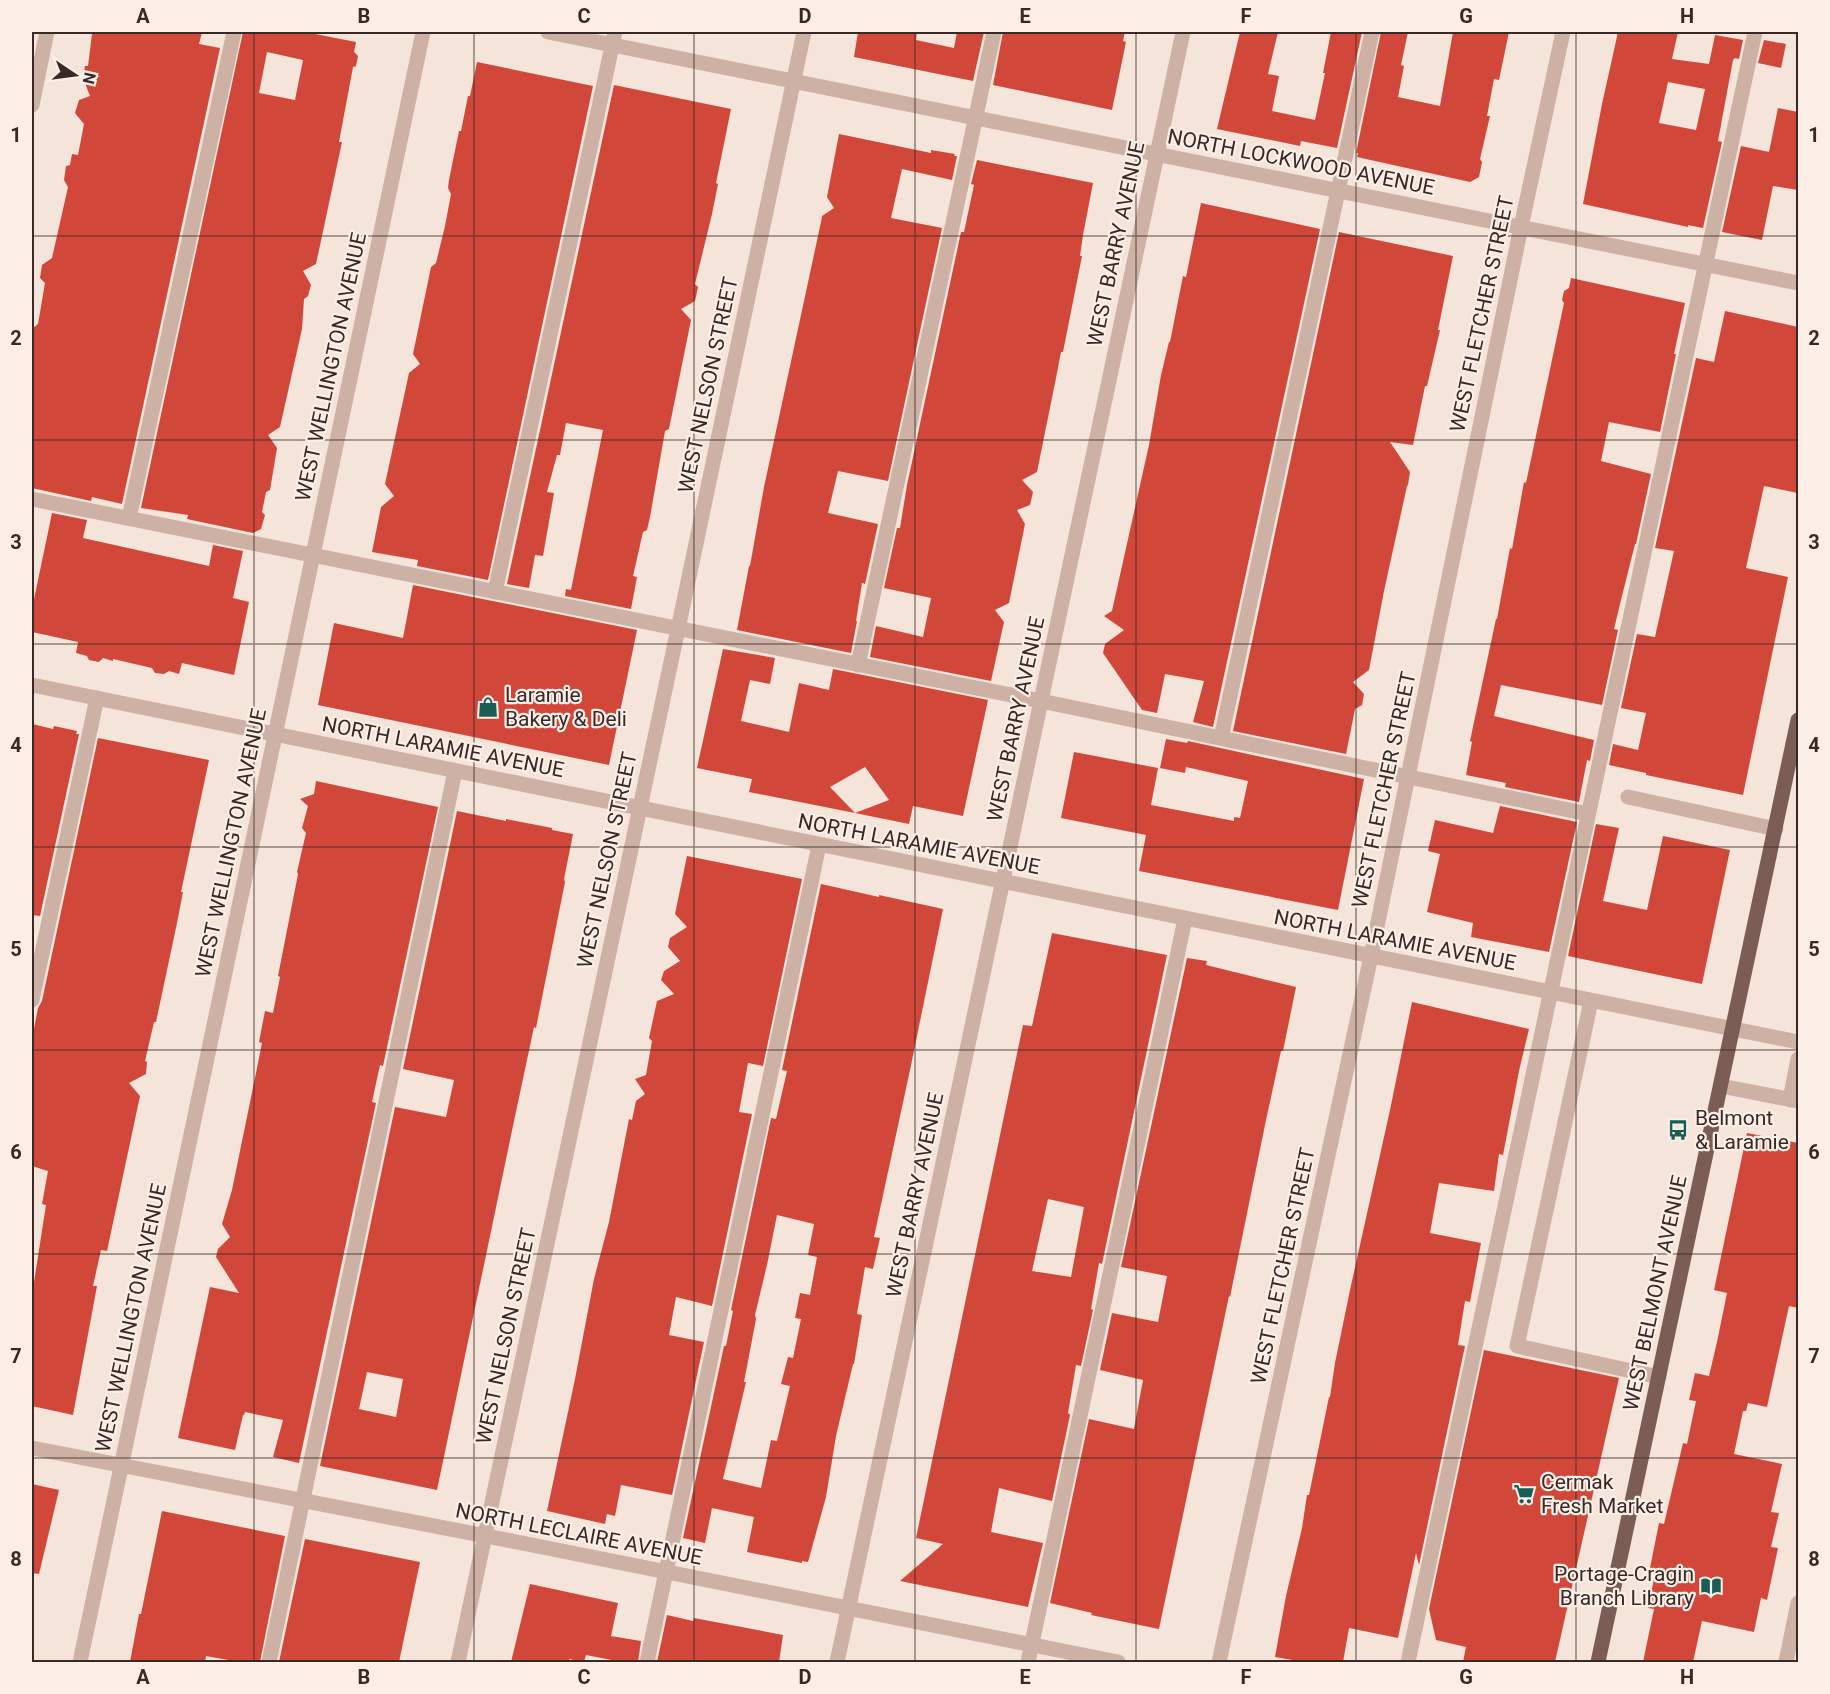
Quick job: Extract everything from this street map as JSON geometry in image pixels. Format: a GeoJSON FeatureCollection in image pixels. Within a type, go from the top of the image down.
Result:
{"type":"FeatureCollection","features":[{"type":"Feature","properties":{"kind":"main road","name":"WEST BELMONT AVENUE"},"geometry":{"type":"LineString","coordinates":[[1598,1662],[1798,720]]}},
{"type":"Feature","properties":{"kind":"street"},"geometry":{"type":"LineString","coordinates":[[32,105],[47,32]]}},
{"type":"Feature","properties":{"kind":"street"},"geometry":{"type":"LineString","coordinates":[[129,518],[234,32]]}},
{"type":"Feature","properties":{"kind":"street","name":"WEST WELLINGTON AVENUE"},"geometry":{"type":"LineString","coordinates":[[80,1662],[423,32]]}},
{"type":"Feature","properties":{"kind":"street","name":"NORTH LOCKWOOD AVENUE"},"geometry":{"type":"LineString","coordinates":[[548,32],[614,38],[793,81],[1798,283]]}},
{"type":"Feature","properties":{"kind":"street","name":"WEST NELSON STREET"},"geometry":{"type":"LineString","coordinates":[[458,1662],[804,32]]}},
{"type":"Feature","properties":{"kind":"street"},"geometry":{"type":"LineString","coordinates":[[858,665],[994,32]]}},
{"type":"Feature","properties":{"kind":"street","name":"WEST BARRY AVENUE"},"geometry":{"type":"LineString","coordinates":[[837,1662],[1183,32]]}},
{"type":"Feature","properties":{"kind":"street"},"geometry":{"type":"LineString","coordinates":[[1221,738],[1372,32]]}},
{"type":"Feature","properties":{"kind":"street","name":"WEST FLETCHER STREET"},"geometry":{"type":"LineString","coordinates":[[1219,1662],[1371,956],[1563,32]]}},
{"type":"Feature","properties":{"kind":"street"},"geometry":{"type":"LineString","coordinates":[[1408,1662],[1755,32]]}},
{"type":"Feature","properties":{"kind":"street"},"geometry":{"type":"LineString","coordinates":[[495,592],[614,38]]}},
{"type":"Feature","properties":{"kind":"street"},"geometry":{"type":"LineString","coordinates":[[32,499],[1041,701],[1588,814]]}},
{"type":"Feature","properties":{"kind":"street","name":"NORTH LARAMIE AVENUE"},"geometry":{"type":"LineString","coordinates":[[32,685],[1798,1042]]}},
{"type":"Feature","properties":{"kind":"street"},"geometry":{"type":"LineString","coordinates":[[32,1000],[97,698]]}},
{"type":"Feature","properties":{"kind":"street"},"geometry":{"type":"LineString","coordinates":[[269,1662],[455,771]]}},
{"type":"Feature","properties":{"kind":"street"},"geometry":{"type":"LineString","coordinates":[[1628,797],[1776,829]]}},
{"type":"Feature","properties":{"kind":"street"},"geometry":{"type":"LineString","coordinates":[[647,1662],[819,845]]}},
{"type":"Feature","properties":{"kind":"street"},"geometry":{"type":"LineString","coordinates":[[1028,1662],[1185,919]]}},
{"type":"Feature","properties":{"kind":"street"},"geometry":{"type":"LineString","coordinates":[[1591,1001],[1517,1346],[1659,1377]]}},
{"type":"Feature","properties":{"kind":"street"},"geometry":{"type":"LineString","coordinates":[[1721,1086],[1794,1101],[1798,1059]]}},
{"type":"Feature","properties":{"kind":"street","name":"NORTH LECLAIRE AVENUE"},"geometry":{"type":"LineString","coordinates":[[32,1448],[1118,1662]]}},
{"type":"Feature","properties":{"kind":"street"},"geometry":{"type":"LineString","coordinates":[[1786,1662],[1798,1603]]}},
{"type":"Feature","properties":{"kind":"building"},"geometry":{"type":"Polygon","coordinates":[[[102,32],[202,32],[199,44],[220,48],[122,504],[92,497],[91,501],[32,488],[32,329],[38,324],[45,283],[40,278],[42,265],[52,258],[68,187],[64,180],[66,166],[70,165],[72,154],[78,155],[84,124],[75,113],[79,100],[90,96],[83,78],[85,66],[88,66],[92,34],[102,32]]]}},
{"type":"Feature","properties":{"kind":"building"},"geometry":{"type":"Polygon","coordinates":[[[243,32],[305,32],[356,42],[354,52],[358,56],[356,66],[353,67],[339,142],[342,142],[316,264],[303,271],[311,285],[308,296],[304,299],[302,329],[280,427],[268,435],[277,448],[270,490],[266,492],[262,512],[265,515],[261,529],[253,533],[187,519],[188,515],[141,508],[243,32]],[[267,52],[259,93],[295,100],[303,60],[267,52]]]}},
{"type":"Feature","properties":{"kind":"building"},"geometry":{"type":"Polygon","coordinates":[[[858,32],[917,32],[916,40],[954,48],[957,32],[984,32],[973,81],[854,57],[858,32]]]}},
{"type":"Feature","properties":{"kind":"building"},"geometry":{"type":"Polygon","coordinates":[[[1003,32],[1125,32],[1123,41],[1126,42],[1112,110],[993,85],[1003,32]]]}},
{"type":"Feature","properties":{"kind":"building"},"geometry":{"type":"Polygon","coordinates":[[[1240,32],[1278,32],[1268,74],[1279,76],[1272,111],[1315,120],[1331,32],[1362,32],[1337,148],[1301,141],[1300,146],[1217,129],[1240,32]]]}},
{"type":"Feature","properties":{"kind":"building"},"geometry":{"type":"Polygon","coordinates":[[[1381,32],[1408,32],[1401,65],[1404,66],[1398,97],[1440,106],[1453,32],[1509,32],[1499,80],[1494,79],[1479,177],[1470,182],[1357,157],[1381,32]]]}},
{"type":"Feature","properties":{"kind":"building"},"geometry":{"type":"Polygon","coordinates":[[[1618,32],[1678,32],[1672,59],[1709,64],[1715,35],[1743,40],[1739,59],[1733,60],[1718,141],[1722,142],[1703,228],[1688,225],[1688,227],[1583,204],[1618,32]],[[1668,82],[1659,123],[1696,130],[1705,89],[1668,82]]]}},
{"type":"Feature","properties":{"kind":"building"},"geometry":{"type":"Polygon","coordinates":[[[1764,40],[1786,44],[1781,68],[1758,63],[1764,40]]]}},
{"type":"Feature","properties":{"kind":"building"},"geometry":{"type":"Polygon","coordinates":[[[477,62],[593,86],[488,580],[417,566],[418,560],[372,552],[381,507],[394,496],[385,484],[409,373],[420,364],[413,354],[431,267],[436,263],[445,226],[451,194],[448,188],[449,180],[477,62]]]}},
{"type":"Feature","properties":{"kind":"building"},"geometry":{"type":"Polygon","coordinates":[[[614,85],[731,109],[712,214],[695,284],[698,287],[695,301],[681,309],[691,320],[669,429],[665,431],[650,517],[647,530],[643,532],[633,576],[637,577],[631,609],[565,596],[566,589],[571,590],[603,430],[566,423],[560,455],[557,455],[547,492],[554,493],[543,556],[535,555],[529,588],[507,584],[614,85]]]}},
{"type":"Feature","properties":{"kind":"building"},"geometry":{"type":"Polygon","coordinates":[[[1778,108],[1798,112],[1798,190],[1773,186],[1762,240],[1722,232],[1741,146],[1769,152],[1778,108]]]}},
{"type":"Feature","properties":{"kind":"building"},"geometry":{"type":"Polygon","coordinates":[[[839,134],[931,153],[931,150],[957,156],[952,180],[902,169],[891,218],[942,228],[888,481],[838,471],[828,513],[878,524],[865,584],[862,583],[851,653],[737,630],[764,487],[822,216],[834,208],[827,197],[839,134]]]}},
{"type":"Feature","properties":{"kind":"building"},"geometry":{"type":"Polygon","coordinates":[[[977,160],[1093,183],[1083,235],[1080,256],[1082,256],[1037,472],[1022,480],[1033,492],[1030,505],[1017,510],[1025,524],[1009,603],[995,610],[1004,622],[991,681],[870,657],[876,626],[923,637],[931,598],[884,588],[897,528],[900,528],[907,485],[961,232],[964,232],[974,185],[971,184],[977,160]]]}},
{"type":"Feature","properties":{"kind":"building"},"geometry":{"type":"Polygon","coordinates":[[[1201,203],[1320,229],[1213,727],[1193,722],[1204,681],[1165,674],[1157,713],[1142,710],[1103,653],[1105,644],[1124,630],[1104,616],[1112,611],[1149,445],[1161,375],[1183,276],[1186,277],[1201,203]]]}},
{"type":"Feature","properties":{"kind":"building"},"geometry":{"type":"Polygon","coordinates":[[[1339,232],[1453,256],[1438,330],[1440,330],[1427,386],[1425,386],[1413,445],[1390,442],[1410,472],[1369,670],[1353,682],[1364,694],[1362,705],[1355,709],[1346,754],[1233,731],[1339,232]]]}},
{"type":"Feature","properties":{"kind":"building"},"geometry":{"type":"Polygon","coordinates":[[[1571,278],[1685,303],[1660,432],[1609,422],[1601,461],[1651,474],[1614,629],[1618,630],[1602,705],[1501,685],[1494,716],[1594,740],[1590,761],[1587,760],[1579,802],[1505,787],[1506,783],[1466,775],[1472,742],[1470,741],[1564,303],[1562,300],[1564,291],[1569,288],[1571,278]]]}},
{"type":"Feature","properties":{"kind":"building"},"geometry":{"type":"Polygon","coordinates":[[[1725,311],[1798,327],[1798,493],[1764,486],[1746,568],[1788,577],[1743,795],[1609,765],[1613,744],[1638,750],[1646,713],[1621,708],[1637,634],[1655,637],[1674,551],[1655,548],[1696,358],[1714,362],[1725,311]]]}},
{"type":"Feature","properties":{"kind":"building"},"geometry":{"type":"Polygon","coordinates":[[[52,513],[87,520],[83,538],[209,566],[213,545],[243,551],[233,598],[249,602],[234,675],[182,663],[179,674],[169,671],[164,674],[155,673],[152,668],[113,659],[113,661],[103,658],[99,662],[89,660],[87,656],[76,653],[78,642],[32,632],[32,609],[52,513]]]}},
{"type":"Feature","properties":{"kind":"building"},"geometry":{"type":"Polygon","coordinates":[[[413,585],[637,630],[609,765],[318,705],[334,623],[403,638],[413,585]]]}},
{"type":"Feature","properties":{"kind":"building"},"geometry":{"type":"Polygon","coordinates":[[[723,649],[775,658],[770,684],[750,680],[741,721],[789,732],[799,683],[829,690],[833,669],[988,700],[963,816],[913,806],[909,824],[749,792],[752,779],[697,768],[723,649]],[[865,767],[830,787],[855,813],[889,800],[865,767]]]}},
{"type":"Feature","properties":{"kind":"building"},"geometry":{"type":"Polygon","coordinates":[[[32,724],[53,729],[54,726],[77,731],[76,734],[79,734],[40,916],[32,915],[32,724]]]}},
{"type":"Feature","properties":{"kind":"building"},"geometry":{"type":"Polygon","coordinates":[[[98,738],[209,760],[156,1022],[154,1022],[145,1061],[147,1062],[146,1074],[129,1083],[140,1096],[107,1251],[101,1250],[93,1286],[97,1286],[73,1415],[32,1406],[32,1295],[46,1205],[42,1204],[48,1171],[32,1166],[32,1039],[98,738]]]}},
{"type":"Feature","properties":{"kind":"building"},"geometry":{"type":"Polygon","coordinates":[[[1166,739],[1187,743],[1188,741],[1364,779],[1338,910],[1139,871],[1146,835],[1061,818],[1074,752],[1158,768],[1151,805],[1234,821],[1234,817],[1240,818],[1248,781],[1186,767],[1185,773],[1160,768],[1166,739]]]}},
{"type":"Feature","properties":{"kind":"building"},"geometry":{"type":"Polygon","coordinates":[[[316,781],[438,807],[383,1066],[380,1065],[372,1102],[376,1103],[299,1463],[273,1457],[283,1420],[245,1412],[235,1450],[178,1438],[210,1287],[239,1293],[216,1257],[218,1249],[230,1237],[222,1224],[232,1190],[256,1073],[265,1011],[273,1013],[280,977],[278,976],[306,833],[302,828],[308,806],[300,799],[314,794],[316,781]]]}},
{"type":"Feature","properties":{"kind":"building"},"geometry":{"type":"Polygon","coordinates":[[[1500,806],[1577,822],[1549,952],[1471,937],[1473,923],[1427,912],[1440,854],[1428,851],[1435,820],[1493,833],[1500,806]]]}},
{"type":"Feature","properties":{"kind":"building"},"geometry":{"type":"Polygon","coordinates":[[[457,811],[542,826],[573,834],[536,1028],[534,1027],[437,1490],[320,1466],[395,1107],[446,1117],[454,1080],[403,1069],[457,811]],[[367,1372],[359,1409],[396,1417],[403,1379],[367,1372]]]}},
{"type":"Feature","properties":{"kind":"building"},"geometry":{"type":"Polygon","coordinates":[[[1596,824],[1619,828],[1603,901],[1647,910],[1663,836],[1730,850],[1702,984],[1568,956],[1596,824]]]}},
{"type":"Feature","properties":{"kind":"building"},"geometry":{"type":"Polygon","coordinates":[[[687,856],[802,879],[763,1066],[748,1063],[739,1112],[752,1114],[712,1306],[676,1297],[669,1335],[704,1342],[672,1495],[621,1485],[615,1516],[607,1514],[605,1524],[547,1511],[629,1119],[632,1120],[636,1101],[645,1094],[635,1079],[646,1075],[652,1041],[649,1038],[657,1001],[674,994],[661,980],[664,971],[680,961],[668,947],[670,938],[687,927],[675,914],[687,856]]]}},
{"type":"Feature","properties":{"kind":"building"},"geometry":{"type":"Polygon","coordinates":[[[821,884],[943,909],[874,1237],[880,1238],[873,1269],[865,1267],[857,1314],[862,1315],[854,1364],[836,1436],[826,1497],[808,1562],[802,1561],[802,1563],[747,1552],[754,1517],[712,1508],[705,1543],[683,1538],[724,1346],[726,1346],[733,1311],[731,1310],[771,1118],[776,1119],[787,1071],[782,1070],[821,884]],[[777,1215],[755,1315],[744,1382],[746,1382],[723,1479],[761,1488],[771,1440],[777,1441],[790,1386],[781,1384],[788,1357],[793,1358],[801,1319],[795,1318],[800,1293],[810,1295],[817,1257],[808,1255],[814,1224],[777,1215]]]}},
{"type":"Feature","properties":{"kind":"building"},"geometry":{"type":"Polygon","coordinates":[[[1052,933],[1167,955],[1102,1264],[1099,1263],[1091,1309],[1093,1310],[1081,1366],[1076,1365],[1068,1413],[1070,1415],[1052,1501],[999,1488],[991,1532],[1043,1543],[1028,1607],[900,1581],[943,1544],[916,1538],[1023,1025],[1032,1026],[1052,933]],[[1048,1199],[1032,1271],[1071,1277],[1084,1207],[1048,1199]]]}},
{"type":"Feature","properties":{"kind":"building"},"geometry":{"type":"Polygon","coordinates":[[[1187,958],[1207,961],[1206,965],[1296,987],[1159,1629],[1091,1615],[1092,1613],[1050,1603],[1089,1419],[1134,1429],[1143,1380],[1100,1370],[1112,1313],[1158,1322],[1167,1276],[1121,1267],[1187,958]]]}},
{"type":"Feature","properties":{"kind":"building"},"geometry":{"type":"Polygon","coordinates":[[[1412,1002],[1529,1029],[1503,1155],[1499,1154],[1494,1191],[1439,1183],[1430,1233],[1481,1243],[1470,1302],[1465,1301],[1458,1345],[1465,1346],[1419,1565],[1416,1553],[1398,1638],[1349,1628],[1343,1662],[1304,1662],[1275,1657],[1307,1495],[1309,1495],[1330,1397],[1350,1290],[1412,1002]]]}},
{"type":"Feature","properties":{"kind":"building"},"geometry":{"type":"Polygon","coordinates":[[[1747,1133],[1798,1143],[1798,1308],[1789,1306],[1767,1407],[1748,1403],[1746,1411],[1743,1411],[1734,1454],[1782,1464],[1771,1512],[1779,1513],[1771,1547],[1778,1548],[1767,1600],[1761,1598],[1754,1632],[1702,1621],[1693,1662],[1643,1662],[1654,1609],[1648,1608],[1655,1574],[1649,1573],[1659,1523],[1664,1524],[1683,1443],[1687,1444],[1696,1401],[1689,1400],[1695,1373],[1709,1376],[1717,1342],[1727,1293],[1714,1290],[1747,1133]]]}},
{"type":"Feature","properties":{"kind":"building","name":"Cermak Fresh Market"},"geometry":{"type":"Polygon","coordinates":[[[1484,1350],[1619,1378],[1555,1662],[1463,1662],[1466,1647],[1436,1640],[1429,1609],[1484,1350]]]}},
{"type":"Feature","properties":{"kind":"building"},"geometry":{"type":"Polygon","coordinates":[[[32,1484],[59,1490],[39,1574],[32,1573],[32,1484]]]}},
{"type":"Feature","properties":{"kind":"building"},"geometry":{"type":"Polygon","coordinates":[[[162,1511],[285,1536],[260,1662],[239,1662],[206,1656],[205,1662],[130,1662],[162,1511]]]}},
{"type":"Feature","properties":{"kind":"building"},"geometry":{"type":"Polygon","coordinates":[[[305,1539],[420,1562],[399,1662],[279,1662],[305,1539]]]}},
{"type":"Feature","properties":{"kind":"building"},"geometry":{"type":"Polygon","coordinates":[[[530,1584],[618,1603],[611,1636],[641,1641],[638,1662],[622,1662],[586,1655],[584,1662],[569,1659],[569,1662],[511,1662],[530,1584]]]}},
{"type":"Feature","properties":{"kind":"building"},"geometry":{"type":"Polygon","coordinates":[[[667,1615],[783,1635],[779,1662],[657,1662],[667,1615]]]}},
{"type":"Feature","properties":{"kind":"place","name":"Laramie Bakery & Deli"},"geometry":{"type":"Point","coordinates":[488,707]}},
{"type":"Feature","properties":{"kind":"place","name":"Belmont & Laramie"},"geometry":{"type":"Point","coordinates":[1678,1130]}},
{"type":"Feature","properties":{"kind":"place","name":"Cermak Fresh Market"},"geometry":{"type":"Point","coordinates":[1524,1494]}},
{"type":"Feature","properties":{"kind":"place","name":"Portage-Cragin Branch Library"},"geometry":{"type":"Point","coordinates":[1711,1586]}}]}
